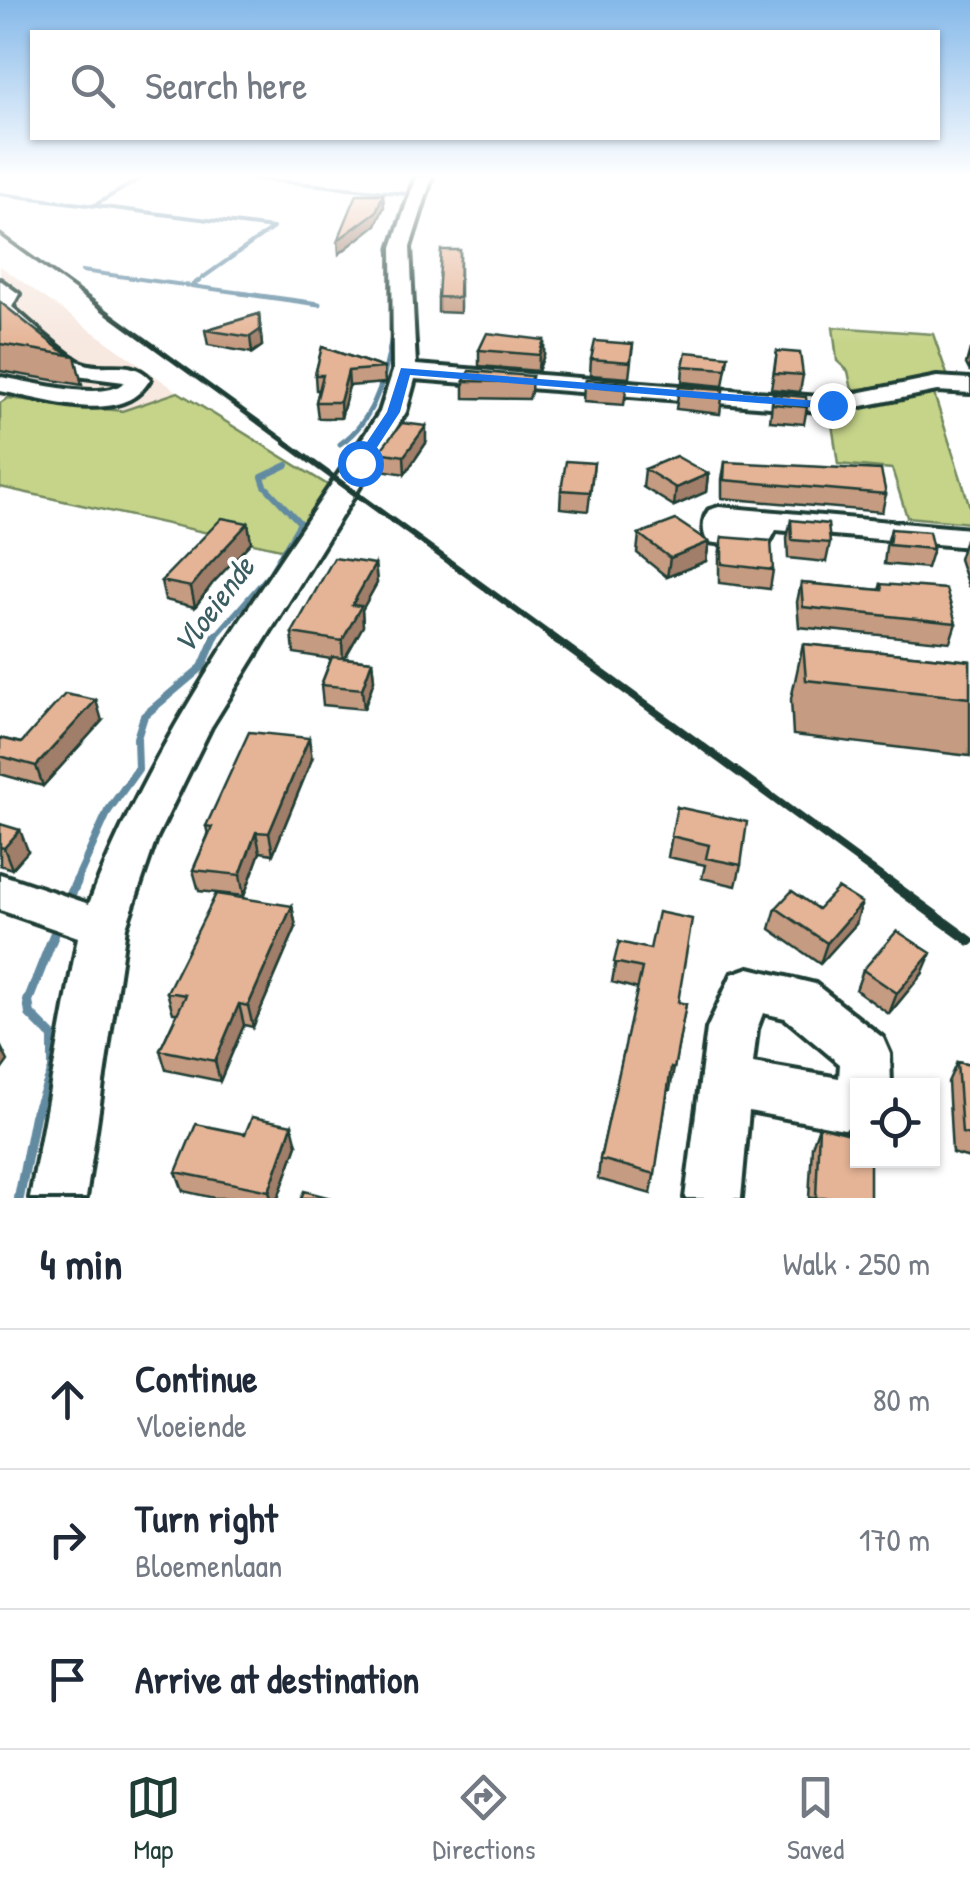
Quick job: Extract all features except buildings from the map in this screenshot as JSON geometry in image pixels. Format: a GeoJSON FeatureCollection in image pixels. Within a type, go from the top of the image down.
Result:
{"type":"FeatureCollection","features":[{"type":"Feature","properties":{"kind":"street"},"geometry":{"type":"LineString","coordinates":[[58,1198],[103,927],[135,839],[193,726],[394,412],[405,371],[401,247],[406,233]]}},
{"type":"Feature","properties":{"kind":"street"},"geometry":{"type":"LineString","coordinates":[[0,286],[8,294],[1,308],[76,370],[123,372],[138,379],[131,391],[106,400],[4,387]]}},
{"type":"Feature","properties":{"kind":"street"},"geometry":{"type":"LineString","coordinates":[[405,371],[832,405],[937,384],[970,386]]}},
{"type":"Feature","properties":{"kind":"street"},"geometry":{"type":"LineString","coordinates":[[765,519],[970,538]]}},
{"type":"Feature","properties":{"kind":"street"},"geometry":{"type":"LineString","coordinates":[[0,892],[103,927]]}},
{"type":"Feature","properties":{"kind":"street"},"geometry":{"type":"LineString","coordinates":[[713,1198],[732,1030],[749,990],[798,999],[865,1054],[865,1078]]}},
{"type":"Feature","properties":{"kind":"street"},"geometry":{"type":"LineString","coordinates":[[727,1083],[844,1104],[850,1100]]}},
{"type":"Feature","properties":{"kind":"shaded area"},"geometry":{"type":"Polygon","coordinates":[[[0,266],[178,392],[122,411],[5,396],[0,399],[0,266]]]}},
{"type":"Feature","properties":{"kind":"green space"},"geometry":{"type":"Polygon","coordinates":[[[833,327],[933,334],[948,377],[852,390],[848,371],[837,361],[833,327]]]}},
{"type":"Feature","properties":{"kind":"green space"},"geometry":{"type":"Polygon","coordinates":[[[178,392],[334,489],[294,552],[0,487],[0,403],[8,398],[122,411],[178,392]]]}},
{"type":"Feature","properties":{"kind":"green space"},"geometry":{"type":"Polygon","coordinates":[[[934,394],[970,507],[970,523],[907,517],[892,469],[838,464],[830,410],[934,394]]]}},
{"type":"Feature","properties":{"kind":"waterway"},"geometry":{"type":"LineString","coordinates":[[191,286],[266,233]]}},
{"type":"Feature","properties":{"kind":"waterway","name":"Vloeiende"},"geometry":{"type":"LineString","coordinates":[[394,233],[389,249],[395,267]]}},
{"type":"Feature","properties":{"kind":"waterway"},"geometry":{"type":"LineString","coordinates":[[82,271],[191,286]]}},
{"type":"Feature","properties":{"kind":"waterway"},"geometry":{"type":"LineString","coordinates":[[191,286],[257,295]]}},
{"type":"Feature","properties":{"kind":"waterway"},"geometry":{"type":"LineString","coordinates":[[240,293],[319,304]]}},
{"type":"Feature","properties":{"kind":"waterway","name":"Vloeiende"},"geometry":{"type":"LineString","coordinates":[[340,444],[363,421],[378,392],[393,329]]}},
{"type":"Feature","properties":{"kind":"waterway","name":"Vloeiende"},"geometry":{"type":"LineString","coordinates":[[215,637],[269,575],[300,523],[265,486],[262,477],[287,465]]}},
{"type":"Feature","properties":{"kind":"waterway","name":"Vloeiende"},"geometry":{"type":"LineString","coordinates":[[75,884],[108,811],[138,769],[137,738],[144,716],[202,667],[215,637]]}},
{"type":"Feature","properties":{"kind":"waterway","name":"Vloeiende"},"geometry":{"type":"LineString","coordinates":[[72,892],[77,881]]}},
{"type":"Feature","properties":{"kind":"waterway","name":"Vloeiende"},"geometry":{"type":"LineString","coordinates":[[19,1198],[35,1116],[53,1070],[53,1037],[30,1014],[28,1001],[54,935]]}},
{"type":"Feature","properties":{"kind":"railway"},"geometry":{"type":"LineString","coordinates":[[0,234],[84,295]]}},
{"type":"Feature","properties":{"kind":"railway"},"geometry":{"type":"LineString","coordinates":[[81,293],[290,445]]}},
{"type":"Feature","properties":{"kind":"railway"},"geometry":{"type":"LineString","coordinates":[[286,443],[553,637]]}},
{"type":"Feature","properties":{"kind":"railway"},"geometry":{"type":"LineString","coordinates":[[550,635],[891,884]]}},
{"type":"Feature","properties":{"kind":"railway"},"geometry":{"type":"LineString","coordinates":[[888,881],[970,941]]}},
{"type":"Feature","properties":{"kind":"route"},"geometry":{"type":"LineString","coordinates":[[360,463],[394,412],[405,371],[832,405]]}}]}
